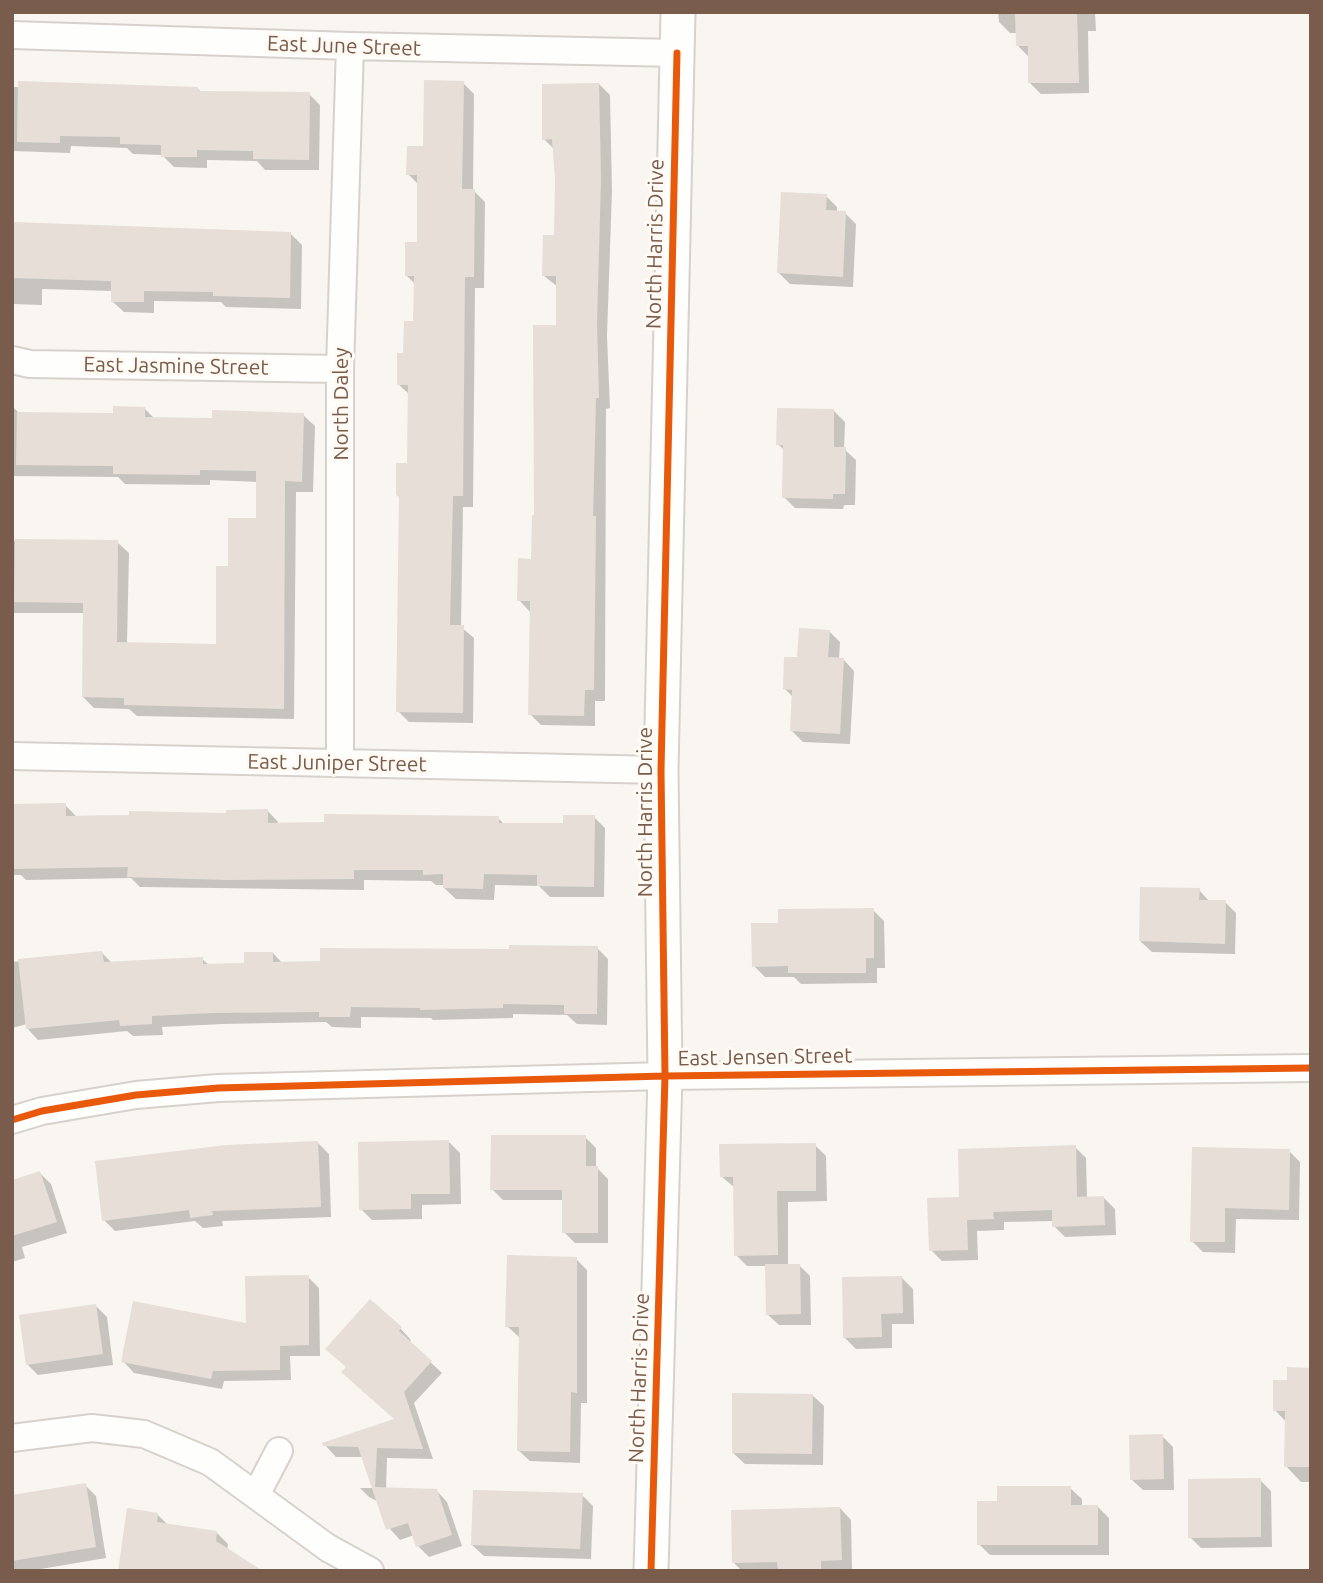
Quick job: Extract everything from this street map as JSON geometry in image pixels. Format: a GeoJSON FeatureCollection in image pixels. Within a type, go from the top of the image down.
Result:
{"type":"FeatureCollection","features":[{"type":"Feature","properties":{"kind":"street","name":"North Harris Drive"},"geometry":{"type":"LineString","coordinates":[[651,1571],[665,1076],[661,770],[678,12]]}},
{"type":"Feature","properties":{"kind":"street","name":"East June Street"},"geometry":{"type":"LineString","coordinates":[[12,35],[350,47],[677,53]]}},
{"type":"Feature","properties":{"kind":"street","name":"North Daley"},"geometry":{"type":"LineString","coordinates":[[340,762],[340,369],[350,47]]}},
{"type":"Feature","properties":{"kind":"street","name":"East Jasmine Street"},"geometry":{"type":"LineString","coordinates":[[12,360],[30,364],[340,369]]}},
{"type":"Feature","properties":{"kind":"street","name":"East Juniper Street"},"geometry":{"type":"LineString","coordinates":[[12,756],[661,770]]}},
{"type":"Feature","properties":{"kind":"street","name":"East Jensen Street"},"geometry":{"type":"LineString","coordinates":[[12,1120],[42,1111],[136,1095],[218,1087],[665,1076],[1311,1068]]}},
{"type":"Feature","properties":{"kind":"street"},"geometry":{"type":"LineString","coordinates":[[12,1438],[92,1428],[144,1434],[210,1462],[328,1548],[370,1571]]}},
{"type":"Feature","properties":{"kind":"street"},"geometry":{"type":"LineString","coordinates":[[256,1495],[279,1451]]}},
{"type":"Feature","properties":{"kind":"building"},"geometry":{"type":"Polygon","coordinates":[[[1015,12],[1077,12],[1079,83],[1028,83],[1028,46],[1016,46],[1015,12]]]}},
{"type":"Feature","properties":{"kind":"building"},"geometry":{"type":"Polygon","coordinates":[[[424,80],[464,81],[462,189],[475,189],[474,277],[465,277],[463,496],[453,496],[450,625],[464,625],[463,713],[396,712],[399,496],[396,495],[396,463],[407,463],[408,385],[397,385],[397,353],[403,353],[404,321],[413,321],[414,276],[405,276],[405,242],[417,242],[417,175],[406,175],[407,146],[423,146],[424,80]]]}},
{"type":"Feature","properties":{"kind":"building"},"geometry":{"type":"Polygon","coordinates":[[[18,81],[198,87],[198,91],[310,92],[309,160],[253,159],[253,151],[197,150],[197,157],[161,157],[161,145],[120,144],[120,137],[60,136],[60,143],[17,142],[18,81]]]}},
{"type":"Feature","properties":{"kind":"building"},"geometry":{"type":"Polygon","coordinates":[[[599,83],[601,179],[597,324],[599,398],[596,398],[593,516],[596,516],[594,690],[585,690],[584,716],[528,715],[530,601],[517,601],[518,558],[531,559],[534,515],[533,325],[556,325],[556,276],[542,276],[543,235],[554,235],[555,180],[552,139],[542,140],[542,84],[599,83]]]}},
{"type":"Feature","properties":{"kind":"building"},"geometry":{"type":"Polygon","coordinates":[[[781,192],[827,194],[826,210],[846,211],[843,277],[777,273],[781,192]]]}},
{"type":"Feature","properties":{"kind":"building"},"geometry":{"type":"Polygon","coordinates":[[[12,222],[291,232],[290,298],[213,296],[213,292],[144,291],[144,302],[111,302],[111,281],[12,278],[12,222]]]}},
{"type":"Feature","properties":{"kind":"building"},"geometry":{"type":"Polygon","coordinates":[[[113,406],[145,407],[145,417],[212,418],[212,410],[304,413],[302,482],[285,481],[284,709],[124,705],[124,698],[82,697],[83,603],[14,602],[15,539],[118,540],[117,642],[216,644],[216,566],[228,566],[228,518],[256,518],[256,471],[200,470],[200,475],[113,474],[113,466],[16,465],[17,412],[113,413],[113,406]]]}},
{"type":"Feature","properties":{"kind":"building"},"geometry":{"type":"Polygon","coordinates":[[[777,408],[834,409],[834,447],[846,447],[845,494],[833,494],[833,499],[782,498],[783,445],[776,445],[777,408]]]}},
{"type":"Feature","properties":{"kind":"building"},"geometry":{"type":"Polygon","coordinates":[[[799,628],[830,630],[828,657],[844,658],[840,734],[790,731],[792,690],[783,689],[784,657],[797,657],[799,628]]]}},
{"type":"Feature","properties":{"kind":"building"},"geometry":{"type":"Polygon","coordinates":[[[66,803],[66,816],[129,815],[129,811],[226,813],[226,810],[268,809],[268,823],[324,822],[324,814],[499,816],[499,823],[563,823],[563,815],[595,815],[594,887],[537,886],[537,875],[484,874],[483,889],[443,888],[443,874],[423,875],[423,870],[354,870],[354,879],[228,880],[127,877],[128,867],[13,869],[12,804],[66,803]]]}},
{"type":"Feature","properties":{"kind":"building"},"geometry":{"type":"Polygon","coordinates":[[[1140,887],[1200,888],[1199,900],[1226,900],[1225,944],[1139,941],[1140,887]]]}},
{"type":"Feature","properties":{"kind":"building"},"geometry":{"type":"Polygon","coordinates":[[[874,908],[874,958],[866,958],[866,973],[788,973],[788,966],[752,967],[751,923],[778,923],[778,909],[874,908]]]}},
{"type":"Feature","properties":{"kind":"building"},"geometry":{"type":"Polygon","coordinates":[[[509,945],[598,946],[597,1014],[564,1014],[564,1005],[503,1004],[503,1008],[420,1010],[351,1007],[350,1017],[319,1017],[319,1012],[211,1013],[152,1016],[152,1024],[120,1026],[119,1020],[26,1029],[18,959],[102,951],[104,962],[203,957],[203,964],[244,963],[244,952],[273,952],[273,962],[320,961],[320,948],[509,949],[509,945]]]}},
{"type":"Feature","properties":{"kind":"building"},"geometry":{"type":"Polygon","coordinates":[[[491,1135],[586,1135],[586,1166],[598,1166],[598,1233],[562,1233],[562,1190],[490,1190],[491,1135]]]}},
{"type":"Feature","properties":{"kind":"building"},"geometry":{"type":"Polygon","coordinates":[[[449,1140],[450,1194],[411,1194],[411,1209],[359,1210],[358,1142],[449,1140]]]}},
{"type":"Feature","properties":{"kind":"building"},"geometry":{"type":"Polygon","coordinates":[[[318,1141],[321,1207],[212,1211],[213,1215],[190,1218],[189,1210],[102,1221],[95,1161],[226,1145],[318,1141]]]}},
{"type":"Feature","properties":{"kind":"building"},"geometry":{"type":"Polygon","coordinates":[[[816,1143],[816,1191],[777,1191],[778,1255],[734,1256],[733,1177],[720,1177],[719,1144],[816,1143]]]}},
{"type":"Feature","properties":{"kind":"building"},"geometry":{"type":"Polygon","coordinates":[[[1076,1145],[1077,1197],[1104,1196],[1105,1225],[1052,1227],[1052,1210],[993,1212],[994,1219],[967,1220],[968,1250],[929,1251],[927,1198],[959,1197],[958,1149],[1076,1145]]]}},
{"type":"Feature","properties":{"kind":"building"},"geometry":{"type":"Polygon","coordinates":[[[1192,1147],[1290,1149],[1289,1210],[1225,1208],[1225,1242],[1190,1242],[1192,1147]]]}},
{"type":"Feature","properties":{"kind":"building"},"geometry":{"type":"Polygon","coordinates":[[[40,1171],[57,1222],[12,1236],[12,1180],[40,1171]]]}},
{"type":"Feature","properties":{"kind":"building"},"geometry":{"type":"Polygon","coordinates":[[[507,1255],[577,1257],[577,1393],[571,1392],[570,1452],[517,1451],[519,1327],[505,1327],[507,1255]]]}},
{"type":"Feature","properties":{"kind":"building"},"geometry":{"type":"Polygon","coordinates":[[[765,1264],[800,1264],[801,1314],[766,1315],[765,1264]]]}},
{"type":"Feature","properties":{"kind":"building"},"geometry":{"type":"Polygon","coordinates":[[[309,1275],[309,1345],[280,1346],[280,1370],[213,1371],[211,1379],[121,1362],[133,1301],[246,1323],[245,1276],[309,1275]]]}},
{"type":"Feature","properties":{"kind":"building"},"geometry":{"type":"Polygon","coordinates":[[[902,1276],[903,1313],[881,1314],[882,1337],[843,1338],[842,1277],[902,1276]]]}},
{"type":"Feature","properties":{"kind":"building"},"geometry":{"type":"Polygon","coordinates":[[[370,1299],[402,1327],[399,1331],[432,1361],[404,1392],[423,1449],[377,1448],[375,1487],[437,1489],[452,1535],[416,1547],[408,1523],[386,1530],[358,1447],[323,1446],[322,1443],[394,1419],[341,1372],[346,1367],[325,1349],[370,1299]]]}},
{"type":"Feature","properties":{"kind":"building"},"geometry":{"type":"Polygon","coordinates":[[[96,1304],[103,1354],[26,1365],[19,1315],[96,1304]]]}},
{"type":"Feature","properties":{"kind":"building"},"geometry":{"type":"Polygon","coordinates":[[[1287,1367],[1311,1368],[1311,1467],[1284,1467],[1285,1411],[1273,1411],[1273,1380],[1287,1380],[1287,1367]]]}},
{"type":"Feature","properties":{"kind":"building"},"geometry":{"type":"Polygon","coordinates":[[[732,1393],[813,1394],[812,1454],[732,1453],[732,1393]]]}},
{"type":"Feature","properties":{"kind":"building"},"geometry":{"type":"Polygon","coordinates":[[[1163,1434],[1164,1479],[1130,1480],[1129,1435],[1163,1434]]]}},
{"type":"Feature","properties":{"kind":"building"},"geometry":{"type":"Polygon","coordinates":[[[1261,1478],[1261,1537],[1188,1538],[1188,1479],[1261,1478]]]}},
{"type":"Feature","properties":{"kind":"building"},"geometry":{"type":"Polygon","coordinates":[[[86,1483],[96,1547],[12,1561],[12,1495],[86,1483]]]}},
{"type":"Feature","properties":{"kind":"building"},"geometry":{"type":"Polygon","coordinates":[[[997,1486],[1071,1486],[1071,1505],[1098,1505],[1098,1545],[977,1545],[977,1501],[997,1501],[997,1486]]]}},
{"type":"Feature","properties":{"kind":"building"},"geometry":{"type":"Polygon","coordinates":[[[473,1490],[583,1493],[580,1549],[471,1545],[473,1490]]]}},
{"type":"Feature","properties":{"kind":"building"},"geometry":{"type":"Polygon","coordinates":[[[840,1507],[842,1560],[821,1561],[821,1571],[778,1571],[777,1562],[732,1563],[731,1510],[840,1507]]]}},
{"type":"Feature","properties":{"kind":"building"},"geometry":{"type":"Polygon","coordinates":[[[127,1508],[158,1513],[157,1522],[217,1531],[216,1541],[263,1571],[118,1571],[127,1508]]]}},
{"type":"Feature","properties":{"kind":"cycle path"},"geometry":{"type":"LineString","coordinates":[[651,1571],[665,1076],[661,770],[677,53]]}},
{"type":"Feature","properties":{"kind":"cycle path"},"geometry":{"type":"LineString","coordinates":[[12,1120],[42,1111],[136,1095],[218,1088],[665,1076],[1311,1068]]}}]}
